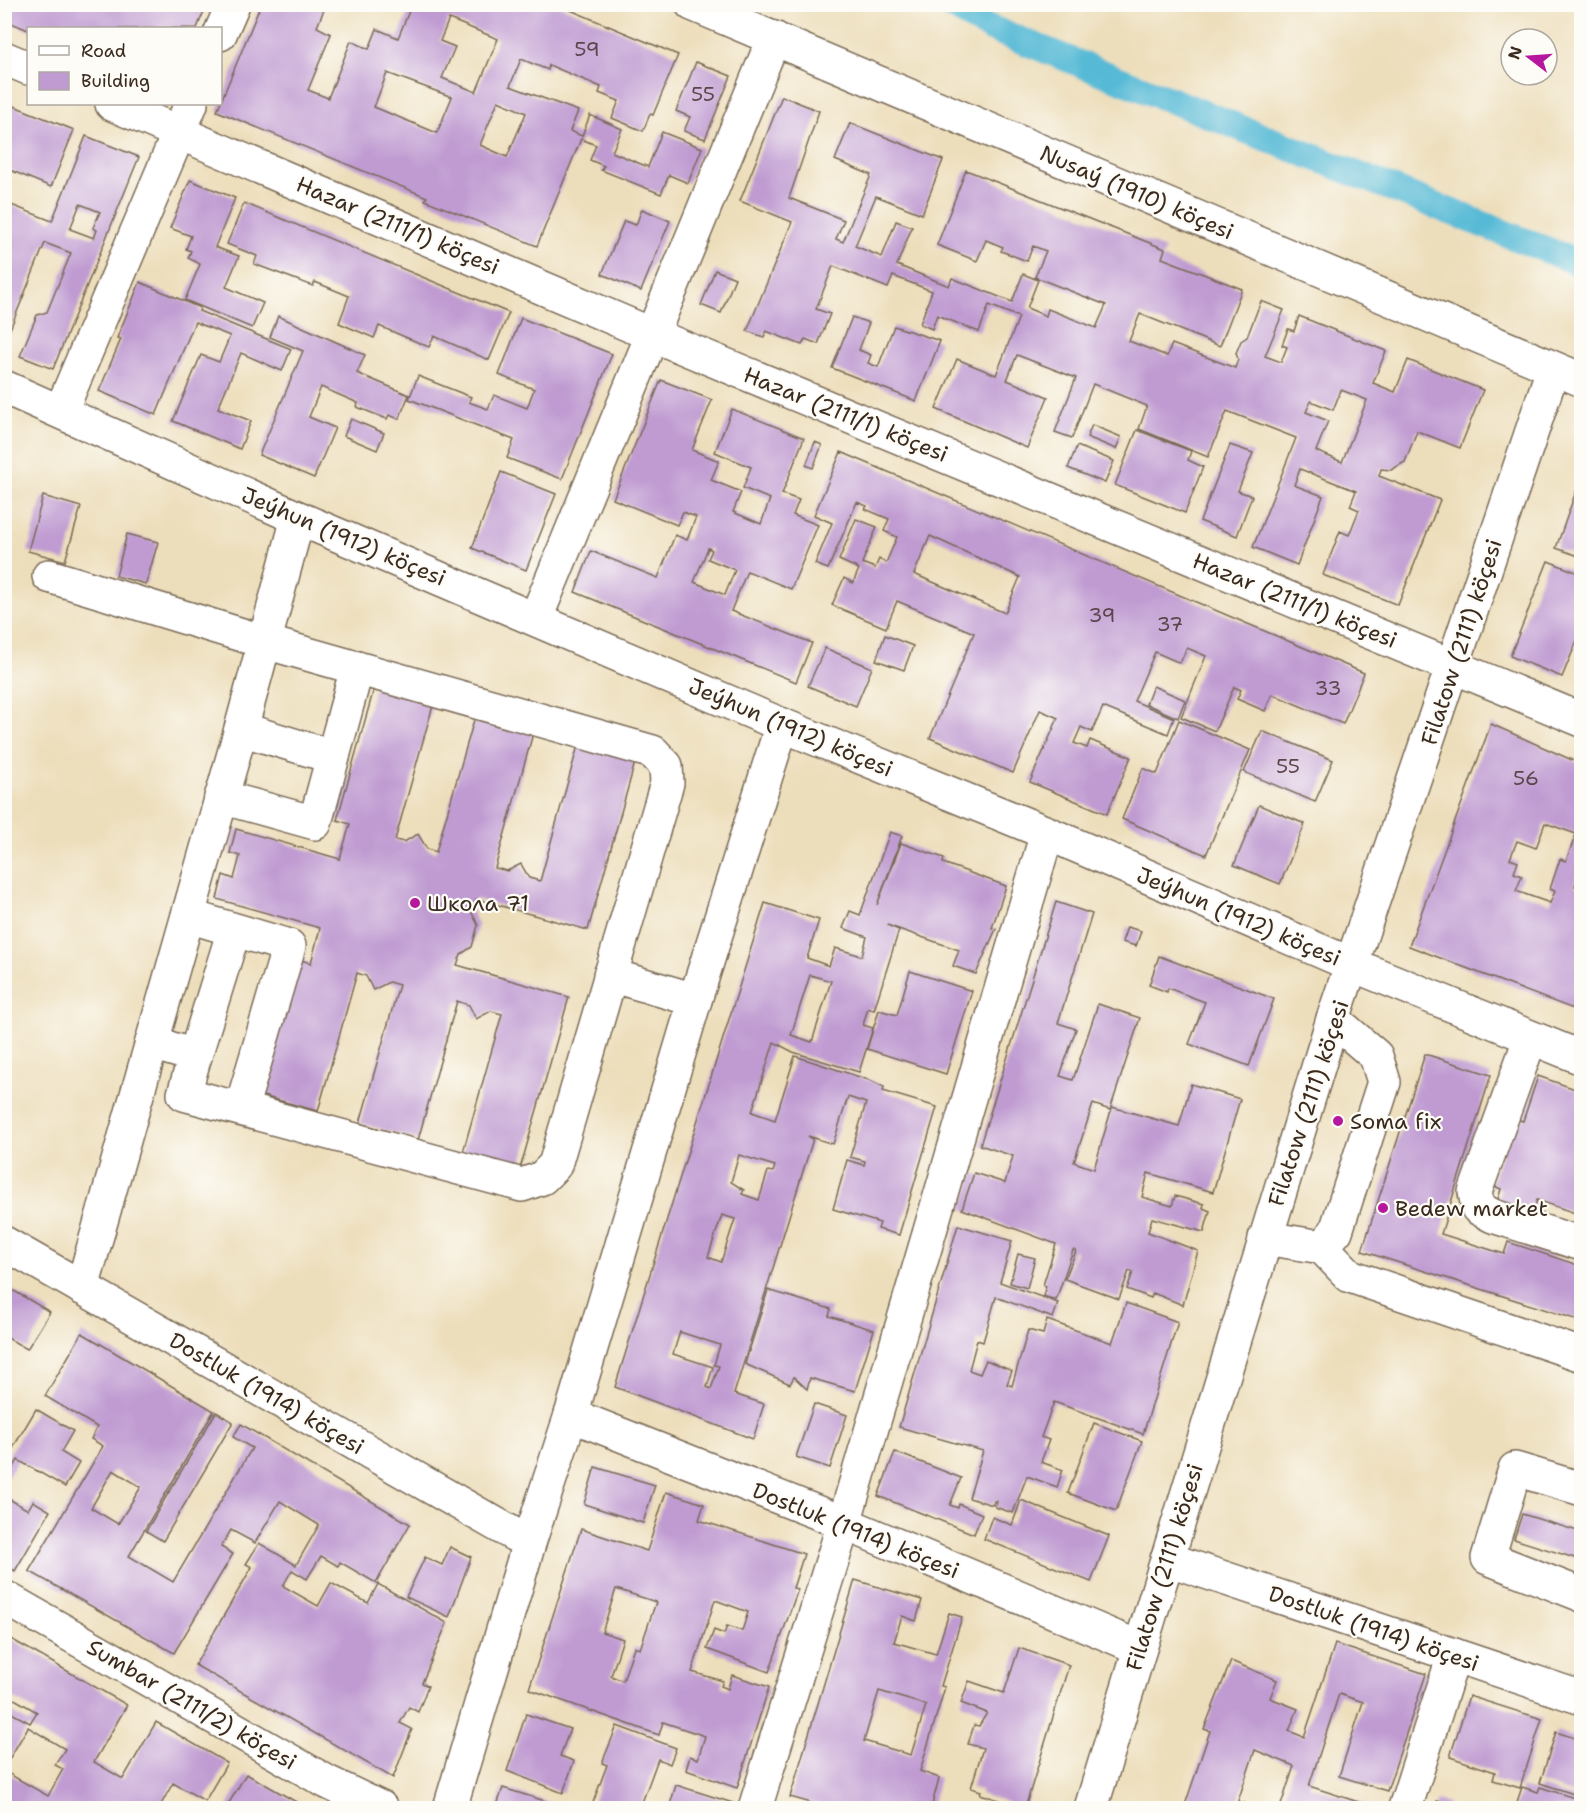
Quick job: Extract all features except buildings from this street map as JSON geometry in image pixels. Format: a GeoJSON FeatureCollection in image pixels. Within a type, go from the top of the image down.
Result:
{"type":"FeatureCollection","features":[{"type":"Feature","properties":{"kind":"street"},"geometry":{"type":"LineString","coordinates":[[222,29],[233,4]]}},
{"type":"Feature","properties":{"kind":"street","name":"Nusaý (1910) köçesi"},"geometry":{"type":"LineString","coordinates":[[692,4],[1567,375]]}},
{"type":"Feature","properties":{"kind":"street"},"geometry":{"type":"LineString","coordinates":[[536,618],[774,38]]}},
{"type":"Feature","properties":{"kind":"street"},"geometry":{"type":"LineString","coordinates":[[4,58],[27,68]]}},
{"type":"Feature","properties":{"kind":"street","name":"Hazar (2111/1) köçesi"},"geometry":{"type":"LineString","coordinates":[[117,105],[185,118],[653,335],[1581,720]]}},
{"type":"Feature","properties":{"kind":"street"},"geometry":{"type":"LineString","coordinates":[[61,411],[185,118]]}},
{"type":"Feature","properties":{"kind":"street","name":"Filatow (2111) köçesi"},"geometry":{"type":"LineString","coordinates":[[1091,1809],[1333,1019],[1453,666],[1567,375]]}},
{"type":"Feature","properties":{"kind":"street","name":"Jeýhun (1912) köçesi"},"geometry":{"type":"LineString","coordinates":[[4,387],[298,518],[782,725],[1047,833],[1353,965],[1581,1058]]}},
{"type":"Feature","properties":{"kind":"street"},"geometry":{"type":"LineString","coordinates":[[82,1287],[241,729],[298,518]]}},
{"type":"Feature","properties":{"kind":"street"},"geometry":{"type":"LineString","coordinates":[[49,576],[265,642],[653,752],[666,766],[667,783],[555,1165],[542,1178],[522,1185],[184,1094],[234,930]]}},
{"type":"Feature","properties":{"kind":"street"},"geometry":{"type":"LineString","coordinates":[[221,797],[315,824],[357,668]]}},
{"type":"Feature","properties":{"kind":"street"},"geometry":{"type":"LineString","coordinates":[[450,1809],[695,1000],[782,725]]}},
{"type":"Feature","properties":{"kind":"street"},"geometry":{"type":"LineString","coordinates":[[241,729],[333,757]]}},
{"type":"Feature","properties":{"kind":"street"},"geometry":{"type":"LineString","coordinates":[[755,1809],[844,1523],[1047,833]]}},
{"type":"Feature","properties":{"kind":"street"},"geometry":{"type":"LineString","coordinates":[[188,916],[289,946],[241,1109]]}},
{"type":"Feature","properties":{"kind":"street"},"geometry":{"type":"LineString","coordinates":[[610,975],[695,1000]]}},
{"type":"Feature","properties":{"kind":"street"},"geometry":{"type":"LineString","coordinates":[[1322,1247],[1336,1231],[1384,1082],[1376,1056],[1333,1019]]}},
{"type":"Feature","properties":{"kind":"street"},"geometry":{"type":"LineString","coordinates":[[1530,1039],[1475,1192],[1478,1208],[1493,1216],[1581,1244]]}},
{"type":"Feature","properties":{"kind":"street"},"geometry":{"type":"LineString","coordinates":[[152,1043],[195,1056]]}},
{"type":"Feature","properties":{"kind":"street"},"geometry":{"type":"LineString","coordinates":[[1265,1238],[1322,1247],[1350,1276],[1581,1355]]}},
{"type":"Feature","properties":{"kind":"street","name":"Dostluk (1914) köçesi"},"geometry":{"type":"LineString","coordinates":[[4,1243],[529,1543]]}},
{"type":"Feature","properties":{"kind":"street","name":"Dostluk (1914) köçesi"},"geometry":{"type":"LineString","coordinates":[[571,1415],[844,1523],[1140,1648]]}},
{"type":"Feature","properties":{"kind":"street"},"geometry":{"type":"LineString","coordinates":[[1581,1489],[1515,1469],[1488,1558],[1581,1595]]}},
{"type":"Feature","properties":{"kind":"street","name":"Dostluk (1914) köçesi"},"geometry":{"type":"LineString","coordinates":[[1167,1559],[1581,1698]]}},
{"type":"Feature","properties":{"kind":"street","name":"Sumbar (2111/2) köçesi"},"geometry":{"type":"LineString","coordinates":[[4,1597],[327,1782],[381,1809]]}},
{"type":"Feature","properties":{"kind":"street"},"geometry":{"type":"LineString","coordinates":[[1405,1809],[1454,1655]]}},
{"type":"Feature","properties":{"kind":"waterway"},"geometry":{"type":"LineString","coordinates":[[948,4],[990,28],[1582,264]]}},
{"type":"Feature","properties":{"kind":"place","name":"Школа 71"},"geometry":{"type":"Point","coordinates":[415,903]}},
{"type":"Feature","properties":{"kind":"place","name":"Soma fix"},"geometry":{"type":"Point","coordinates":[1338,1121]}},
{"type":"Feature","properties":{"kind":"place","name":"Bedew market"},"geometry":{"type":"Point","coordinates":[1383,1208]}}]}
